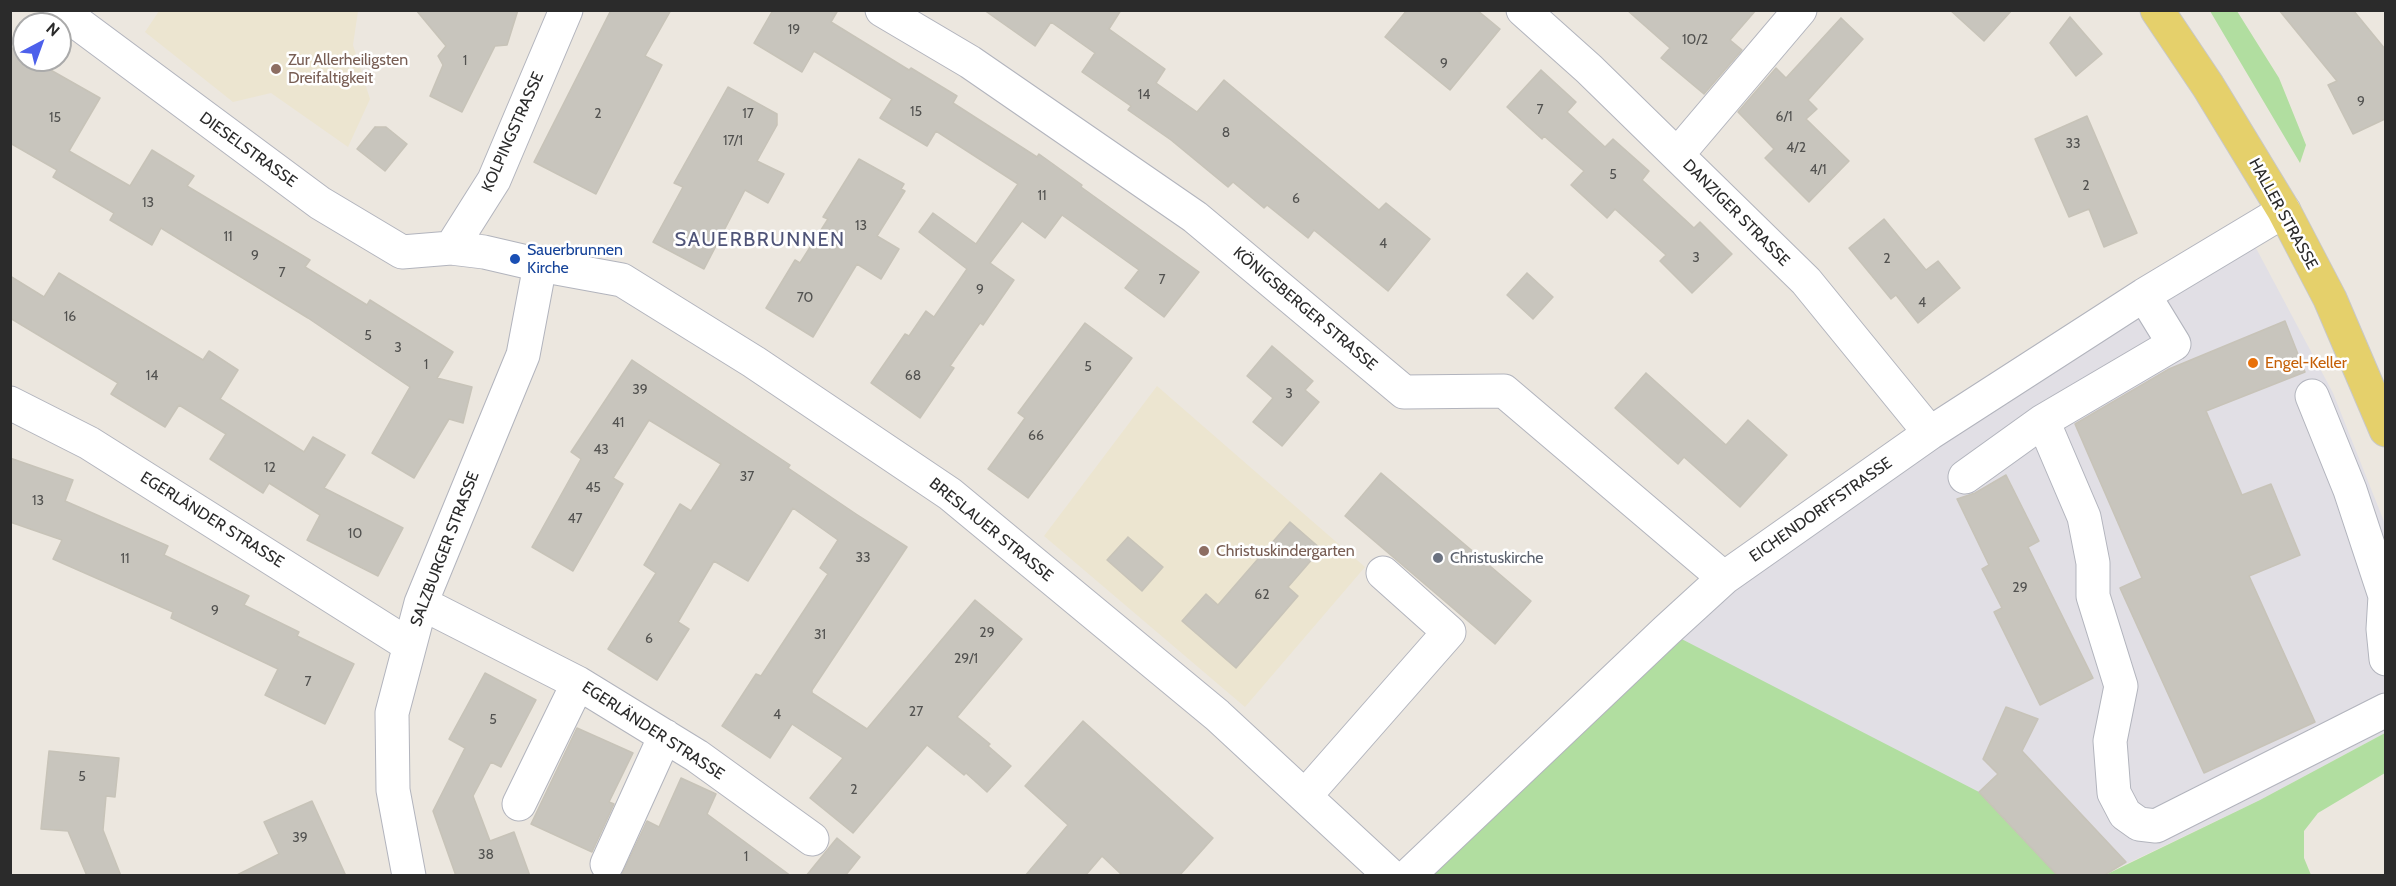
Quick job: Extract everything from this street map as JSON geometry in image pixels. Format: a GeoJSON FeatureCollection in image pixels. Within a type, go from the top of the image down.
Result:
{"type":"FeatureCollection","features":[{"type":"Feature","properties":{"kind":"main road","name":"HALLER STRASSE"},"geometry":{"type":"LineString","coordinates":[[2157,10],[2208,86],[2284,211],[2330,299],[2385,430]]}},
{"type":"Feature","properties":{"kind":"street","name":"DIESELSTRASSE"},"geometry":{"type":"LineString","coordinates":[[60,10],[320,203],[402,252],[451,248],[484,252],[540,265]]}},
{"type":"Feature","properties":{"kind":"street","name":"KOLPINGSTRASSE"},"geometry":{"type":"LineString","coordinates":[[451,248],[494,180],[566,10]]}},
{"type":"Feature","properties":{"kind":"street","name":"KÖNIGSBERGER STRASSE"},"geometry":{"type":"LineString","coordinates":[[882,10],[970,62],[1195,217],[1404,392],[1504,391],[1724,578]]}},
{"type":"Feature","properties":{"kind":"street","name":"DANZIGER STRASSE"},"geometry":{"type":"LineString","coordinates":[[1523,10],[1590,69],[1806,282],[1930,433]]}},
{"type":"Feature","properties":{"kind":"street"},"geometry":{"type":"LineString","coordinates":[[1677,155],[1800,10]]}},
{"type":"Feature","properties":{"kind":"street","name":"EICHENDORFFSTRASSE"},"geometry":{"type":"LineString","coordinates":[[1408,876],[1724,578],[1930,433],[2144,295],[2284,211]]}},
{"type":"Feature","properties":{"kind":"street","name":"SALZBURGER STRASSE"},"geometry":{"type":"LineString","coordinates":[[409,876],[393,790],[392,713],[421,603],[523,355],[540,265]]}},
{"type":"Feature","properties":{"kind":"street","name":"BRESLAUER STRASSE"},"geometry":{"type":"LineString","coordinates":[[540,265],[622,280],[754,362],[950,494],[1217,715],[1391,876]]}},
{"type":"Feature","properties":{"kind":"street"},"geometry":{"type":"LineString","coordinates":[[1965,477],[2043,421],[2174,344],[2144,295]]}},
{"type":"Feature","properties":{"kind":"street"},"geometry":{"type":"LineString","coordinates":[[2312,396],[2350,490],[2385,596],[2383,629],[2385,659]]}},
{"type":"Feature","properties":{"kind":"street","name":"EGERLÄNDER STRASSE"},"geometry":{"type":"LineString","coordinates":[[10,402],[89,443],[409,645]]}},
{"type":"Feature","properties":{"kind":"street"},"geometry":{"type":"LineString","coordinates":[[2043,421],[2084,517],[2093,563],[2093,596],[2121,686],[2110,741],[2114,793],[2125,814],[2139,824],[2156,826],[2385,710]]}},
{"type":"Feature","properties":{"kind":"street"},"geometry":{"type":"LineString","coordinates":[[1305,796],[1449,632],[1383,573]]}},
{"type":"Feature","properties":{"kind":"street","name":"EGERLÄNDER STRASSE"},"geometry":{"type":"LineString","coordinates":[[421,603],[578,683],[697,756],[812,839]]}},
{"type":"Feature","properties":{"kind":"street"},"geometry":{"type":"LineString","coordinates":[[519,804],[578,683]]}},
{"type":"Feature","properties":{"kind":"street"},"geometry":{"type":"LineString","coordinates":[[607,864],[665,736]]}},
{"type":"Feature","properties":{"kind":"shaded area","name":"Zur Allerheiligsten Dreifaltigkeit"},"geometry":{"type":"Polygon","coordinates":[[[159,11],[358,11],[353,45],[370,99],[348,147],[271,93],[233,102],[145,32],[159,11]]]}},
{"type":"Feature","properties":{"kind":"shaded area"},"geometry":{"type":"Polygon","coordinates":[[[2248,233],[2333,393],[2385,524],[2385,733],[2260,800],[2103,875],[1666,631],[2248,233]]]}},
{"type":"Feature","properties":{"kind":"shaded area","name":"Christuskindergarten"},"geometry":{"type":"Polygon","coordinates":[[[1157,386],[1365,567],[1245,707],[1044,536],[1157,386]]]}},
{"type":"Feature","properties":{"kind":"green space"},"geometry":{"type":"Polygon","coordinates":[[[2210,11],[2237,11],[2279,78],[2306,145],[2300,163],[2210,11]]]}},
{"type":"Feature","properties":{"kind":"green space"},"geometry":{"type":"Polygon","coordinates":[[[1666,631],[1979,792],[2058,875],[1408,876],[1666,631]]]}},
{"type":"Feature","properties":{"kind":"green space"},"geometry":{"type":"Polygon","coordinates":[[[2385,733],[2385,773],[2318,813],[2304,831],[2304,858],[2311,875],[2103,876],[2260,800],[2385,733]]]}},
{"type":"Feature","properties":{"kind":"building"},"geometry":{"type":"Polygon","coordinates":[[[416,10],[518,10],[507,45],[495,46],[462,112],[430,96],[443,65],[438,56],[446,46],[416,10]]]}},
{"type":"Feature","properties":{"kind":"building"},"geometry":{"type":"Polygon","coordinates":[[[611,10],[671,10],[645,56],[662,65],[596,194],[534,162],[611,10]]]}},
{"type":"Feature","properties":{"kind":"building"},"geometry":{"type":"Polygon","coordinates":[[[773,10],[838,10],[831,22],[909,70],[911,68],[957,96],[953,103],[1037,157],[1039,154],[1199,272],[1164,317],[1125,288],[1139,270],[1062,215],[1045,238],[1022,221],[990,263],[1014,280],[983,325],[980,323],[950,366],[954,368],[920,418],[871,383],[905,334],[909,336],[926,311],[934,317],[967,269],[919,232],[933,213],[976,244],[1018,184],[936,131],[927,146],[880,118],[892,99],[814,51],[802,72],[754,43],[773,10]]]}},
{"type":"Feature","properties":{"kind":"building"},"geometry":{"type":"Polygon","coordinates":[[[984,10],[1121,10],[1109,29],[1165,69],[1156,83],[1197,112],[1224,80],[1379,210],[1386,203],[1430,239],[1388,291],[1314,230],[1308,238],[1267,205],[1264,208],[1233,182],[1228,187],[1171,140],[1128,110],[1131,106],[1082,72],[1095,53],[1051,22],[1035,46],[984,10]]]}},
{"type":"Feature","properties":{"kind":"building"},"geometry":{"type":"Polygon","coordinates":[[[1407,10],[1477,10],[1500,29],[1450,90],[1385,37],[1407,10]]]}},
{"type":"Feature","properties":{"kind":"building"},"geometry":{"type":"Polygon","coordinates":[[[1627,10],[1756,10],[1730,40],[1742,50],[1704,94],[1661,58],[1670,48],[1627,10]]]}},
{"type":"Feature","properties":{"kind":"building"},"geometry":{"type":"Polygon","coordinates":[[[1950,10],[2012,10],[1984,41],[1950,10]]]}},
{"type":"Feature","properties":{"kind":"building"},"geometry":{"type":"Polygon","coordinates":[[[2279,10],[2353,10],[2385,49],[2385,119],[2353,134],[2328,85],[2337,81],[2279,10]]]}},
{"type":"Feature","properties":{"kind":"building"},"geometry":{"type":"Polygon","coordinates":[[[2070,17],[2102,54],[2076,76],[2050,43],[2070,17]]]}},
{"type":"Feature","properties":{"kind":"building"},"geometry":{"type":"Polygon","coordinates":[[[1841,18],[1863,39],[1808,100],[1817,109],[1806,119],[1849,161],[1809,202],[1765,158],[1774,149],[1738,112],[1776,68],[1786,78],[1841,18]]]}},
{"type":"Feature","properties":{"kind":"building"},"geometry":{"type":"Polygon","coordinates":[[[10,47],[12,48],[12,72],[54,72],[100,98],[69,151],[130,186],[152,150],[194,176],[187,186],[310,260],[305,267],[367,305],[370,300],[453,352],[437,378],[472,387],[463,423],[449,419],[414,478],[372,453],[410,387],[308,318],[161,228],[152,245],[110,220],[114,213],[53,177],[57,170],[10,143],[10,47]]]}},
{"type":"Feature","properties":{"kind":"building"},"geometry":{"type":"Polygon","coordinates":[[[1541,70],[1576,102],[1567,112],[1605,147],[1613,139],[1649,171],[1642,180],[1694,228],[1700,222],[1732,254],[1692,293],[1660,261],[1666,255],[1615,209],[1607,218],[1571,185],[1584,171],[1544,136],[1542,139],[1507,107],[1541,70]]]}},
{"type":"Feature","properties":{"kind":"building"},"geometry":{"type":"Polygon","coordinates":[[[728,87],[777,114],[777,125],[757,161],[784,174],[768,203],[745,190],[704,269],[653,242],[683,187],[674,183],[728,87]]]}},
{"type":"Feature","properties":{"kind":"building"},"geometry":{"type":"Polygon","coordinates":[[[2087,116],[2137,233],[2104,247],[2089,209],[2069,217],[2035,139],[2087,116]]]}},
{"type":"Feature","properties":{"kind":"building"},"geometry":{"type":"Polygon","coordinates":[[[375,127],[386,127],[407,144],[385,171],[357,149],[375,127]]]}},
{"type":"Feature","properties":{"kind":"building"},"geometry":{"type":"Polygon","coordinates":[[[859,159],[904,184],[901,189],[905,191],[877,236],[899,249],[881,279],[857,264],[813,337],[766,308],[795,260],[800,263],[828,219],[823,217],[859,159]]]}},
{"type":"Feature","properties":{"kind":"building"},"geometry":{"type":"Polygon","coordinates":[[[1884,219],[1926,270],[1938,261],[1960,288],[1918,323],[1896,295],[1891,299],[1849,248],[1884,219]]]}},
{"type":"Feature","properties":{"kind":"building"},"geometry":{"type":"Polygon","coordinates":[[[59,273],[203,360],[209,351],[238,370],[220,399],[304,452],[313,437],[345,455],[324,488],[403,528],[378,576],[307,540],[320,515],[269,483],[263,493],[210,459],[226,434],[179,405],[165,427],[111,394],[118,383],[10,318],[10,276],[44,297],[59,273]]]}},
{"type":"Feature","properties":{"kind":"building"},"geometry":{"type":"Polygon","coordinates":[[[1527,273],[1553,297],[1533,319],[1507,295],[1527,273]]]}},
{"type":"Feature","properties":{"kind":"building"},"geometry":{"type":"Polygon","coordinates":[[[2285,321],[2305,372],[2206,411],[2242,495],[2271,484],[2300,555],[2249,576],[2315,722],[2204,773],[2120,588],[2142,578],[2075,424],[2169,369],[2285,321]]]}},
{"type":"Feature","properties":{"kind":"building"},"geometry":{"type":"Polygon","coordinates":[[[1085,323],[1132,358],[1028,498],[988,469],[1025,418],[1018,413],[1085,323]]]}},
{"type":"Feature","properties":{"kind":"building"},"geometry":{"type":"Polygon","coordinates":[[[1272,346],[1313,381],[1305,390],[1319,402],[1282,446],[1253,422],[1273,398],[1247,376],[1272,346]]]}},
{"type":"Feature","properties":{"kind":"building"},"geometry":{"type":"Polygon","coordinates":[[[632,360],[790,465],[788,468],[907,547],[812,693],[867,729],[975,600],[1022,639],[957,717],[990,744],[988,746],[1011,766],[987,792],[966,773],[964,775],[927,745],[853,833],[810,798],[843,758],[792,724],[770,758],[722,726],[756,674],[761,676],[828,574],[820,568],[838,540],[793,508],[748,581],[714,561],[678,622],[689,629],[657,680],[608,649],[656,573],[644,565],[680,504],[691,511],[721,464],[649,420],[613,478],[623,484],[573,571],[532,547],[581,459],[571,452],[632,360]]]}},
{"type":"Feature","properties":{"kind":"building"},"geometry":{"type":"Polygon","coordinates":[[[1646,373],[1726,445],[1748,420],[1787,455],[1740,507],[1684,457],[1678,464],[1615,408],[1646,373]]]}},
{"type":"Feature","properties":{"kind":"building"},"geometry":{"type":"Polygon","coordinates":[[[10,458],[73,480],[65,501],[168,546],[164,555],[249,596],[244,605],[299,632],[297,636],[354,664],[325,724],[265,695],[278,669],[171,618],[173,612],[53,559],[62,540],[10,522],[10,458]]]}},
{"type":"Feature","properties":{"kind":"building","name":"Christuskirche"},"geometry":{"type":"Polygon","coordinates":[[[1381,473],[1531,601],[1495,644],[1345,516],[1381,473]]]}},
{"type":"Feature","properties":{"kind":"building"},"geometry":{"type":"Polygon","coordinates":[[[2006,475],[2039,541],[2028,547],[2093,678],[2040,705],[1994,612],[2002,608],[1982,569],[1989,565],[1957,499],[1975,493],[2006,475]]]}},
{"type":"Feature","properties":{"kind":"building"},"geometry":{"type":"Polygon","coordinates":[[[1290,522],[1321,549],[1288,587],[1298,596],[1236,668],[1182,621],[1206,594],[1218,605],[1290,522]]]}},
{"type":"Feature","properties":{"kind":"building"},"geometry":{"type":"Polygon","coordinates":[[[1128,537],[1163,567],[1142,591],[1107,560],[1128,537]]]}},
{"type":"Feature","properties":{"kind":"building"},"geometry":{"type":"Polygon","coordinates":[[[485,673],[536,700],[501,767],[491,762],[473,796],[490,841],[514,832],[530,876],[456,876],[433,811],[465,748],[449,739],[485,673]]]}},
{"type":"Feature","properties":{"kind":"building"},"geometry":{"type":"Polygon","coordinates":[[[2006,707],[2038,719],[2022,751],[2126,862],[2103,876],[2058,876],[1979,792],[1998,774],[1983,759],[2006,707]]]}},
{"type":"Feature","properties":{"kind":"building"},"geometry":{"type":"Polygon","coordinates":[[[1083,721],[1213,838],[1179,876],[1123,876],[1102,856],[1085,876],[1025,876],[1068,825],[1025,786],[1083,721]]]}},
{"type":"Feature","properties":{"kind":"building"},"geometry":{"type":"Polygon","coordinates":[[[577,728],[633,753],[609,802],[614,804],[592,852],[531,824],[577,728]]]}},
{"type":"Feature","properties":{"kind":"building"},"geometry":{"type":"Polygon","coordinates":[[[49,751],[119,758],[115,797],[106,796],[103,830],[121,876],[87,876],[68,831],[41,829],[49,751]]]}},
{"type":"Feature","properties":{"kind":"building"},"geometry":{"type":"Polygon","coordinates":[[[681,778],[716,794],[707,814],[791,876],[621,876],[647,821],[659,827],[681,778]]]}},
{"type":"Feature","properties":{"kind":"building"},"geometry":{"type":"Polygon","coordinates":[[[312,801],[346,876],[235,876],[279,854],[264,822],[312,801]]]}},
{"type":"Feature","properties":{"kind":"building"},"geometry":{"type":"Polygon","coordinates":[[[837,838],[860,857],[845,876],[806,876],[837,838]]]}},
{"type":"Feature","properties":{"kind":"place","name":"Zur Allerheiligsten Dreifaltigkeit"},"geometry":{"type":"Point","coordinates":[276,69]}},
{"type":"Feature","properties":{"kind":"place","name":"Sauerbrunnen Kirche"},"geometry":{"type":"Point","coordinates":[515,259]}},
{"type":"Feature","properties":{"kind":"place","name":"Engel-Keller"},"geometry":{"type":"Point","coordinates":[2253,363]}},
{"type":"Feature","properties":{"kind":"place","name":"Christuskindergarten"},"geometry":{"type":"Point","coordinates":[1204,551]}},
{"type":"Feature","properties":{"kind":"place","name":"Christuskirche"},"geometry":{"type":"Point","coordinates":[1438,558]}},
{"type":"Feature","properties":{"kind":"district","name":"SAUERBRUNNEN"},"geometry":{"type":"Point","coordinates":[760,240]}}]}
